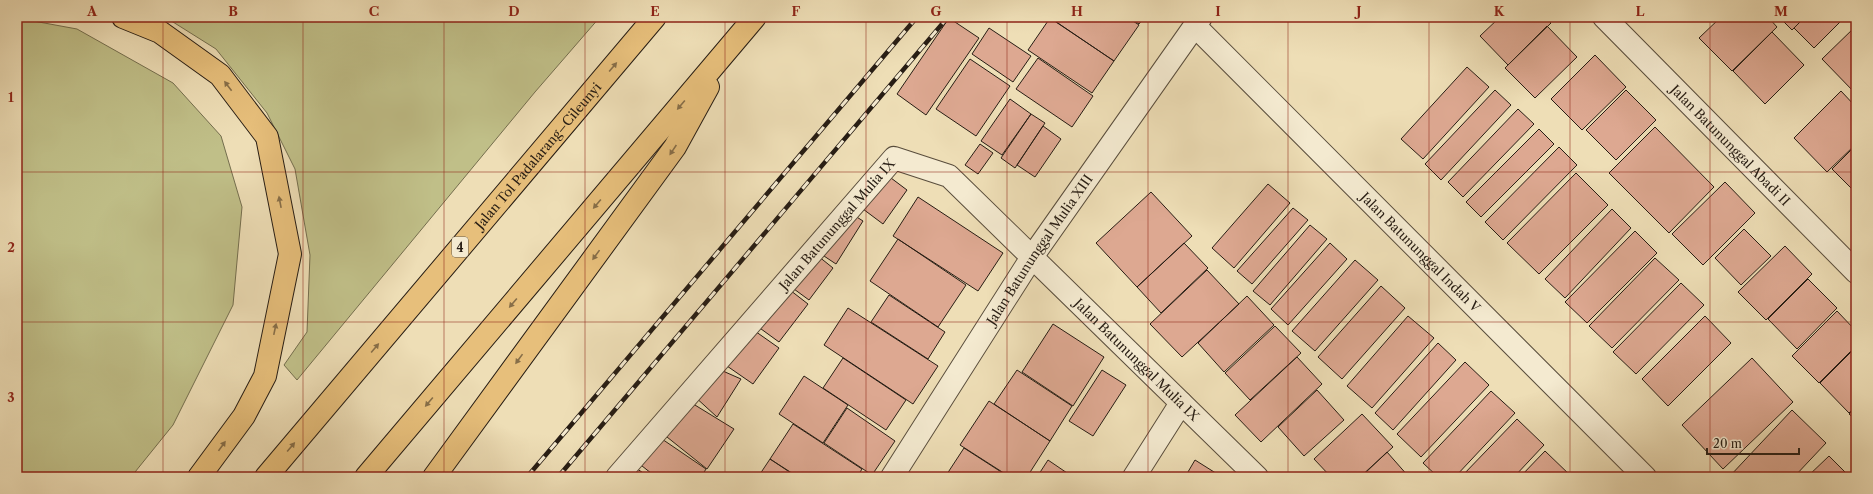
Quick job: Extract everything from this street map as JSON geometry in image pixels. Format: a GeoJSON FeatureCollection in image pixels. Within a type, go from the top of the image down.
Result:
{"type":"FeatureCollection","features":[{"type":"Feature","properties":{"kind":"highway"},"geometry":{"type":"LineString","coordinates":[[123,17],[160,32],[220,75],[267,136],[290,254],[265,376],[244,416],[199,477]]}},
{"type":"Feature","properties":{"kind":"highway","name":"Jalan Tol Padalarang–Cileunyi"},"geometry":{"type":"LineString","coordinates":[[266,477],[655,17]]}},
{"type":"Feature","properties":{"kind":"highway"},"geometry":{"type":"LineString","coordinates":[[366,477],[755,17]]}},
{"type":"Feature","properties":{"kind":"highway"},"geometry":{"type":"LineString","coordinates":[[434,477],[675,148],[734,43]]}},
{"type":"Feature","properties":{"kind":"street","name":"Jalan Batununggal Abadi II"},"geometry":{"type":"LineString","coordinates":[[1604,17],[1856,272]]}},
{"type":"Feature","properties":{"kind":"street","name":"Jalan Batununggal Mulia XIII"},"geometry":{"type":"LineString","coordinates":[[892,477],[1032,257],[1198,22]]}},
{"type":"Feature","properties":{"kind":"street","name":"Jalan Batununggal Indah V"},"geometry":{"type":"LineString","coordinates":[[1198,22],[1645,477]]}},
{"type":"Feature","properties":{"kind":"street","name":"Jalan Batununggal Mulia IX"},"geometry":{"type":"LineString","coordinates":[[617,477],[894,158],[950,176],[1257,477]]}},
{"type":"Feature","properties":{"kind":"street"},"geometry":{"type":"LineString","coordinates":[[1134,477],[1181,403]]}},
{"type":"Feature","properties":{"kind":"shaded area"},"geometry":{"type":"Polygon","coordinates":[[[165,17],[600,17],[535,92],[297,380],[284,365],[307,332],[310,255],[295,169],[267,113],[216,49],[165,17]]]}},
{"type":"Feature","properties":{"kind":"shaded area"},"geometry":{"type":"Polygon","coordinates":[[[17,18],[77,29],[173,83],[221,136],[242,207],[233,305],[173,425],[131,477],[17,477],[17,18]]]}},
{"type":"Feature","properties":{"kind":"building"},"geometry":{"type":"Polygon","coordinates":[[[1049,17],[1127,17],[1139,25],[1114,61],[1049,17]]]}},
{"type":"Feature","properties":{"kind":"building"},"geometry":{"type":"Polygon","coordinates":[[[1129,17],[1144,17],[1139,24],[1129,17]]]}},
{"type":"Feature","properties":{"kind":"building"},"geometry":{"type":"Polygon","coordinates":[[[1500,17],[1545,17],[1551,23],[1508,65],[1480,36],[1500,17]]]}},
{"type":"Feature","properties":{"kind":"building"},"geometry":{"type":"Polygon","coordinates":[[[1721,17],[1768,17],[1777,27],[1732,71],[1699,38],[1721,17]]]}},
{"type":"Feature","properties":{"kind":"building"},"geometry":{"type":"Polygon","coordinates":[[[1779,17],[1805,17],[1792,30],[1779,17]]]}},
{"type":"Feature","properties":{"kind":"building"},"geometry":{"type":"Polygon","coordinates":[[[1805,17],[1845,17],[1814,48],[1794,28],[1805,17]]]}},
{"type":"Feature","properties":{"kind":"building"},"geometry":{"type":"Polygon","coordinates":[[[949,18],[979,38],[926,115],[897,94],[949,18]]]}},
{"type":"Feature","properties":{"kind":"building"},"geometry":{"type":"Polygon","coordinates":[[[1050,18],[1114,61],[1092,93],[1028,50],[1050,18]]]}},
{"type":"Feature","properties":{"kind":"building"},"geometry":{"type":"Polygon","coordinates":[[[1547,26],[1577,57],[1535,98],[1505,68],[1547,26]]]}},
{"type":"Feature","properties":{"kind":"building"},"geometry":{"type":"Polygon","coordinates":[[[1856,26],[1856,92],[1855,93],[1822,59],[1856,26]]]}},
{"type":"Feature","properties":{"kind":"building"},"geometry":{"type":"Polygon","coordinates":[[[989,28],[1031,56],[1013,82],[972,54],[989,28]]]}},
{"type":"Feature","properties":{"kind":"building"},"geometry":{"type":"Polygon","coordinates":[[[1772,32],[1804,65],[1765,104],[1733,71],[1772,32]]]}},
{"type":"Feature","properties":{"kind":"building"},"geometry":{"type":"Polygon","coordinates":[[[1595,55],[1626,87],[1582,130],[1551,99],[1595,55]]]}},
{"type":"Feature","properties":{"kind":"building"},"geometry":{"type":"Polygon","coordinates":[[[1038,58],[1093,96],[1072,127],[1016,89],[1038,58]]]}},
{"type":"Feature","properties":{"kind":"building"},"geometry":{"type":"Polygon","coordinates":[[[970,59],[1010,86],[976,136],[936,109],[970,59]]]}},
{"type":"Feature","properties":{"kind":"building"},"geometry":{"type":"Polygon","coordinates":[[[1467,67],[1489,87],[1423,159],[1401,139],[1467,67]]]}},
{"type":"Feature","properties":{"kind":"building"},"geometry":{"type":"Polygon","coordinates":[[[1495,90],[1511,105],[1441,180],[1425,164],[1495,90]]]}},
{"type":"Feature","properties":{"kind":"building"},"geometry":{"type":"Polygon","coordinates":[[[1626,90],[1656,120],[1616,160],[1586,130],[1626,90]]]}},
{"type":"Feature","properties":{"kind":"building"},"geometry":{"type":"Polygon","coordinates":[[[1841,91],[1856,107],[1856,144],[1827,172],[1794,138],[1841,91]]]}},
{"type":"Feature","properties":{"kind":"building"},"geometry":{"type":"Polygon","coordinates":[[[1010,99],[1031,114],[1002,155],[981,141],[1010,99]]]}},
{"type":"Feature","properties":{"kind":"building"},"geometry":{"type":"Polygon","coordinates":[[[1518,109],[1534,124],[1463,197],[1448,182],[1518,109]]]}},
{"type":"Feature","properties":{"kind":"building"},"geometry":{"type":"Polygon","coordinates":[[[1031,114],[1045,123],[1015,168],[1001,158],[1031,114]]]}},
{"type":"Feature","properties":{"kind":"building"},"geometry":{"type":"Polygon","coordinates":[[[1043,126],[1061,139],[1035,177],[1017,165],[1043,126]]]}},
{"type":"Feature","properties":{"kind":"building"},"geometry":{"type":"Polygon","coordinates":[[[1655,127],[1714,187],[1669,233],[1609,173],[1655,127]]]}},
{"type":"Feature","properties":{"kind":"building"},"geometry":{"type":"Polygon","coordinates":[[[1539,129],[1554,144],[1481,217],[1466,202],[1539,129]]]}},
{"type":"Feature","properties":{"kind":"building"},"geometry":{"type":"Polygon","coordinates":[[[980,144],[993,153],[978,174],[965,165],[980,144]]]}},
{"type":"Feature","properties":{"kind":"building"},"geometry":{"type":"Polygon","coordinates":[[[1856,145],[1856,193],[1832,169],[1856,145]]]}},
{"type":"Feature","properties":{"kind":"building"},"geometry":{"type":"Polygon","coordinates":[[[1559,147],[1577,165],[1503,240],[1485,222],[1559,147]]]}},
{"type":"Feature","properties":{"kind":"building"},"geometry":{"type":"Polygon","coordinates":[[[1576,173],[1608,205],[1539,274],[1507,243],[1576,173]]]}},
{"type":"Feature","properties":{"kind":"building"},"geometry":{"type":"Polygon","coordinates":[[[887,175],[907,190],[883,224],[863,209],[887,175]]]}},
{"type":"Feature","properties":{"kind":"building"},"geometry":{"type":"Polygon","coordinates":[[[1725,182],[1755,213],[1703,265],[1672,234],[1725,182]]]}},
{"type":"Feature","properties":{"kind":"building"},"geometry":{"type":"Polygon","coordinates":[[[1268,184],[1290,203],[1234,268],[1212,248],[1268,184]]]}},
{"type":"Feature","properties":{"kind":"building"},"geometry":{"type":"Polygon","coordinates":[[[1151,192],[1192,236],[1137,287],[1096,243],[1151,192]]]}},
{"type":"Feature","properties":{"kind":"building"},"geometry":{"type":"Polygon","coordinates":[[[918,197],[1003,253],[978,291],[893,236],[918,197]]]}},
{"type":"Feature","properties":{"kind":"building"},"geometry":{"type":"Polygon","coordinates":[[[1293,208],[1308,220],[1252,284],[1237,271],[1293,208]]]}},
{"type":"Feature","properties":{"kind":"building"},"geometry":{"type":"Polygon","coordinates":[[[1612,209],[1631,228],[1565,298],[1545,279],[1612,209]]]}},
{"type":"Feature","properties":{"kind":"building"},"geometry":{"type":"Polygon","coordinates":[[[852,214],[863,221],[836,264],[824,256],[852,214]]]}},
{"type":"Feature","properties":{"kind":"building"},"geometry":{"type":"Polygon","coordinates":[[[1310,225],[1327,239],[1270,305],[1253,291],[1310,225]]]}},
{"type":"Feature","properties":{"kind":"building"},"geometry":{"type":"Polygon","coordinates":[[[1744,229],[1771,256],[1741,285],[1715,258],[1744,229]]]}},
{"type":"Feature","properties":{"kind":"building"},"geometry":{"type":"Polygon","coordinates":[[[1635,231],[1657,253],[1587,323],[1565,302],[1635,231]]]}},
{"type":"Feature","properties":{"kind":"building"},"geometry":{"type":"Polygon","coordinates":[[[898,239],[966,285],[938,327],[870,281],[898,239]]]}},
{"type":"Feature","properties":{"kind":"building"},"geometry":{"type":"Polygon","coordinates":[[[1184,243],[1208,268],[1161,313],[1137,287],[1184,243]]]}},
{"type":"Feature","properties":{"kind":"building"},"geometry":{"type":"Polygon","coordinates":[[[1330,243],[1347,259],[1288,325],[1271,309],[1330,243]]]}},
{"type":"Feature","properties":{"kind":"building"},"geometry":{"type":"Polygon","coordinates":[[[1785,246],[1812,274],[1766,320],[1738,292],[1785,246]]]}},
{"type":"Feature","properties":{"kind":"building"},"geometry":{"type":"Polygon","coordinates":[[[818,256],[833,268],[809,300],[794,289],[818,256]]]}},
{"type":"Feature","properties":{"kind":"building"},"geometry":{"type":"Polygon","coordinates":[[[1655,258],[1679,280],[1612,348],[1589,326],[1655,258]]]}},
{"type":"Feature","properties":{"kind":"building"},"geometry":{"type":"Polygon","coordinates":[[[1355,260],[1378,280],[1315,351],[1292,331],[1355,260]]]}},
{"type":"Feature","properties":{"kind":"building"},"geometry":{"type":"Polygon","coordinates":[[[1207,270],[1239,304],[1182,357],[1150,324],[1207,270]]]}},
{"type":"Feature","properties":{"kind":"building"},"geometry":{"type":"Polygon","coordinates":[[[1808,279],[1837,308],[1797,349],[1768,319],[1808,279]]]}},
{"type":"Feature","properties":{"kind":"building"},"geometry":{"type":"Polygon","coordinates":[[[1681,283],[1704,305],[1636,374],[1613,352],[1681,283]]]}},
{"type":"Feature","properties":{"kind":"building"},"geometry":{"type":"Polygon","coordinates":[[[1381,286],[1405,308],[1342,379],[1318,357],[1381,286]]]}},
{"type":"Feature","properties":{"kind":"building"},"geometry":{"type":"Polygon","coordinates":[[[786,287],[808,304],[779,342],[757,326],[786,287]]]}},
{"type":"Feature","properties":{"kind":"building"},"geometry":{"type":"Polygon","coordinates":[[[889,295],[945,332],[928,359],[871,322],[889,295]]]}},
{"type":"Feature","properties":{"kind":"building"},"geometry":{"type":"Polygon","coordinates":[[[1247,296],[1274,325],[1224,372],[1198,343],[1247,296]]]}},
{"type":"Feature","properties":{"kind":"building"},"geometry":{"type":"Polygon","coordinates":[[[848,308],[938,366],[913,404],[824,345],[848,308]]]}},
{"type":"Feature","properties":{"kind":"building"},"geometry":{"type":"Polygon","coordinates":[[[1837,311],[1856,331],[1856,346],[1819,383],[1792,356],[1837,311]]]}},
{"type":"Feature","properties":{"kind":"building"},"geometry":{"type":"Polygon","coordinates":[[[1408,316],[1434,338],[1372,408],[1347,386],[1408,316]]]}},
{"type":"Feature","properties":{"kind":"building"},"geometry":{"type":"Polygon","coordinates":[[[1705,316],[1731,343],[1668,406],[1642,379],[1705,316]]]}},
{"type":"Feature","properties":{"kind":"building"},"geometry":{"type":"Polygon","coordinates":[[[1053,324],[1104,357],[1073,406],[1022,372],[1053,324]]]}},
{"type":"Feature","properties":{"kind":"building"},"geometry":{"type":"Polygon","coordinates":[[[1275,326],[1301,353],[1250,400],[1225,373],[1275,326]]]}},
{"type":"Feature","properties":{"kind":"building"},"geometry":{"type":"Polygon","coordinates":[[[752,329],[779,348],[753,384],[727,366],[752,329]]]}},
{"type":"Feature","properties":{"kind":"building"},"geometry":{"type":"Polygon","coordinates":[[[1438,343],[1456,360],[1393,430],[1375,413],[1438,343]]]}},
{"type":"Feature","properties":{"kind":"building"},"geometry":{"type":"Polygon","coordinates":[[[1856,347],[1856,406],[1849,413],[1820,383],[1856,347]]]}},
{"type":"Feature","properties":{"kind":"building"},"geometry":{"type":"Polygon","coordinates":[[[1297,357],[1322,384],[1261,442],[1235,415],[1297,357]]]}},
{"type":"Feature","properties":{"kind":"building"},"geometry":{"type":"Polygon","coordinates":[[[843,358],[906,400],[886,430],[823,388],[843,358]]]}},
{"type":"Feature","properties":{"kind":"building"},"geometry":{"type":"Polygon","coordinates":[[[1752,358],[1793,402],[1723,469],[1682,425],[1752,358]]]}},
{"type":"Feature","properties":{"kind":"building"},"geometry":{"type":"Polygon","coordinates":[[[1465,362],[1489,385],[1421,457],[1397,434],[1465,362]]]}},
{"type":"Feature","properties":{"kind":"building"},"geometry":{"type":"Polygon","coordinates":[[[716,368],[741,379],[717,417],[693,395],[716,368]]]}},
{"type":"Feature","properties":{"kind":"building"},"geometry":{"type":"Polygon","coordinates":[[[1017,370],[1072,406],[1050,441],[994,404],[1017,370]]]}},
{"type":"Feature","properties":{"kind":"building"},"geometry":{"type":"Polygon","coordinates":[[[1102,370],[1126,385],[1093,436],[1069,421],[1102,370]]]}},
{"type":"Feature","properties":{"kind":"building"},"geometry":{"type":"Polygon","coordinates":[[[804,376],[848,405],[823,443],[779,414],[804,376]]]}},
{"type":"Feature","properties":{"kind":"building"},"geometry":{"type":"Polygon","coordinates":[[[1317,390],[1344,420],[1304,456],[1278,427],[1317,390]]]}},
{"type":"Feature","properties":{"kind":"building"},"geometry":{"type":"Polygon","coordinates":[[[1491,391],[1515,413],[1455,477],[1438,477],[1423,463],[1491,391]]]}},
{"type":"Feature","properties":{"kind":"building"},"geometry":{"type":"Polygon","coordinates":[[[989,401],[1050,441],[1027,477],[1010,477],[960,445],[989,401]]]}},
{"type":"Feature","properties":{"kind":"building"},"geometry":{"type":"Polygon","coordinates":[[[690,402],[734,429],[707,469],[662,433],[690,402]]]}},
{"type":"Feature","properties":{"kind":"building"},"geometry":{"type":"Polygon","coordinates":[[[1856,407],[1856,420],[1849,414],[1856,407]]]}},
{"type":"Feature","properties":{"kind":"building"},"geometry":{"type":"Polygon","coordinates":[[[847,408],[895,441],[872,475],[824,443],[847,408]]]}},
{"type":"Feature","properties":{"kind":"building"},"geometry":{"type":"Polygon","coordinates":[[[1792,410],[1826,443],[1794,477],[1729,477],[1792,410]]]}},
{"type":"Feature","properties":{"kind":"building"},"geometry":{"type":"Polygon","coordinates":[[[1362,414],[1393,447],[1360,477],[1331,477],[1314,459],[1362,414]]]}},
{"type":"Feature","properties":{"kind":"building"},"geometry":{"type":"Polygon","coordinates":[[[1517,419],[1544,445],[1514,477],[1461,477],[1517,419]]]}},
{"type":"Feature","properties":{"kind":"building"},"geometry":{"type":"Polygon","coordinates":[[[793,424],[862,469],[857,477],[798,477],[770,459],[793,424]]]}},
{"type":"Feature","properties":{"kind":"building"},"geometry":{"type":"Polygon","coordinates":[[[659,437],[706,469],[701,477],[656,477],[637,462],[659,437]]]}},
{"type":"Feature","properties":{"kind":"building"},"geometry":{"type":"Polygon","coordinates":[[[964,448],[1009,477],[945,477],[964,448]]]}},
{"type":"Feature","properties":{"kind":"building"},"geometry":{"type":"Polygon","coordinates":[[[1545,451],[1572,477],[1520,477],[1545,451]]]}},
{"type":"Feature","properties":{"kind":"building"},"geometry":{"type":"Polygon","coordinates":[[[1387,452],[1409,477],[1361,477],[1387,452]]]}},
{"type":"Feature","properties":{"kind":"building"},"geometry":{"type":"Polygon","coordinates":[[[1829,456],[1850,477],[1807,477],[1829,456]]]}},
{"type":"Feature","properties":{"kind":"building"},"geometry":{"type":"Polygon","coordinates":[[[770,459],[797,477],[758,477],[770,459]]]}},
{"type":"Feature","properties":{"kind":"building"},"geometry":{"type":"Polygon","coordinates":[[[1048,460],[1073,477],[1037,477],[1048,460]]]}},
{"type":"Feature","properties":{"kind":"building"},"geometry":{"type":"Polygon","coordinates":[[[1195,460],[1222,477],[1185,477],[1195,460]]]}},
{"type":"Feature","properties":{"kind":"building"},"geometry":{"type":"Polygon","coordinates":[[[633,466],[649,477],[624,477],[633,466]]]}},
{"type":"Feature","properties":{"kind":"railway"},"geometry":{"type":"LineString","coordinates":[[527,477],[917,17]]}},
{"type":"Feature","properties":{"kind":"railway"},"geometry":{"type":"LineString","coordinates":[[558,477],[948,17]]}}]}
